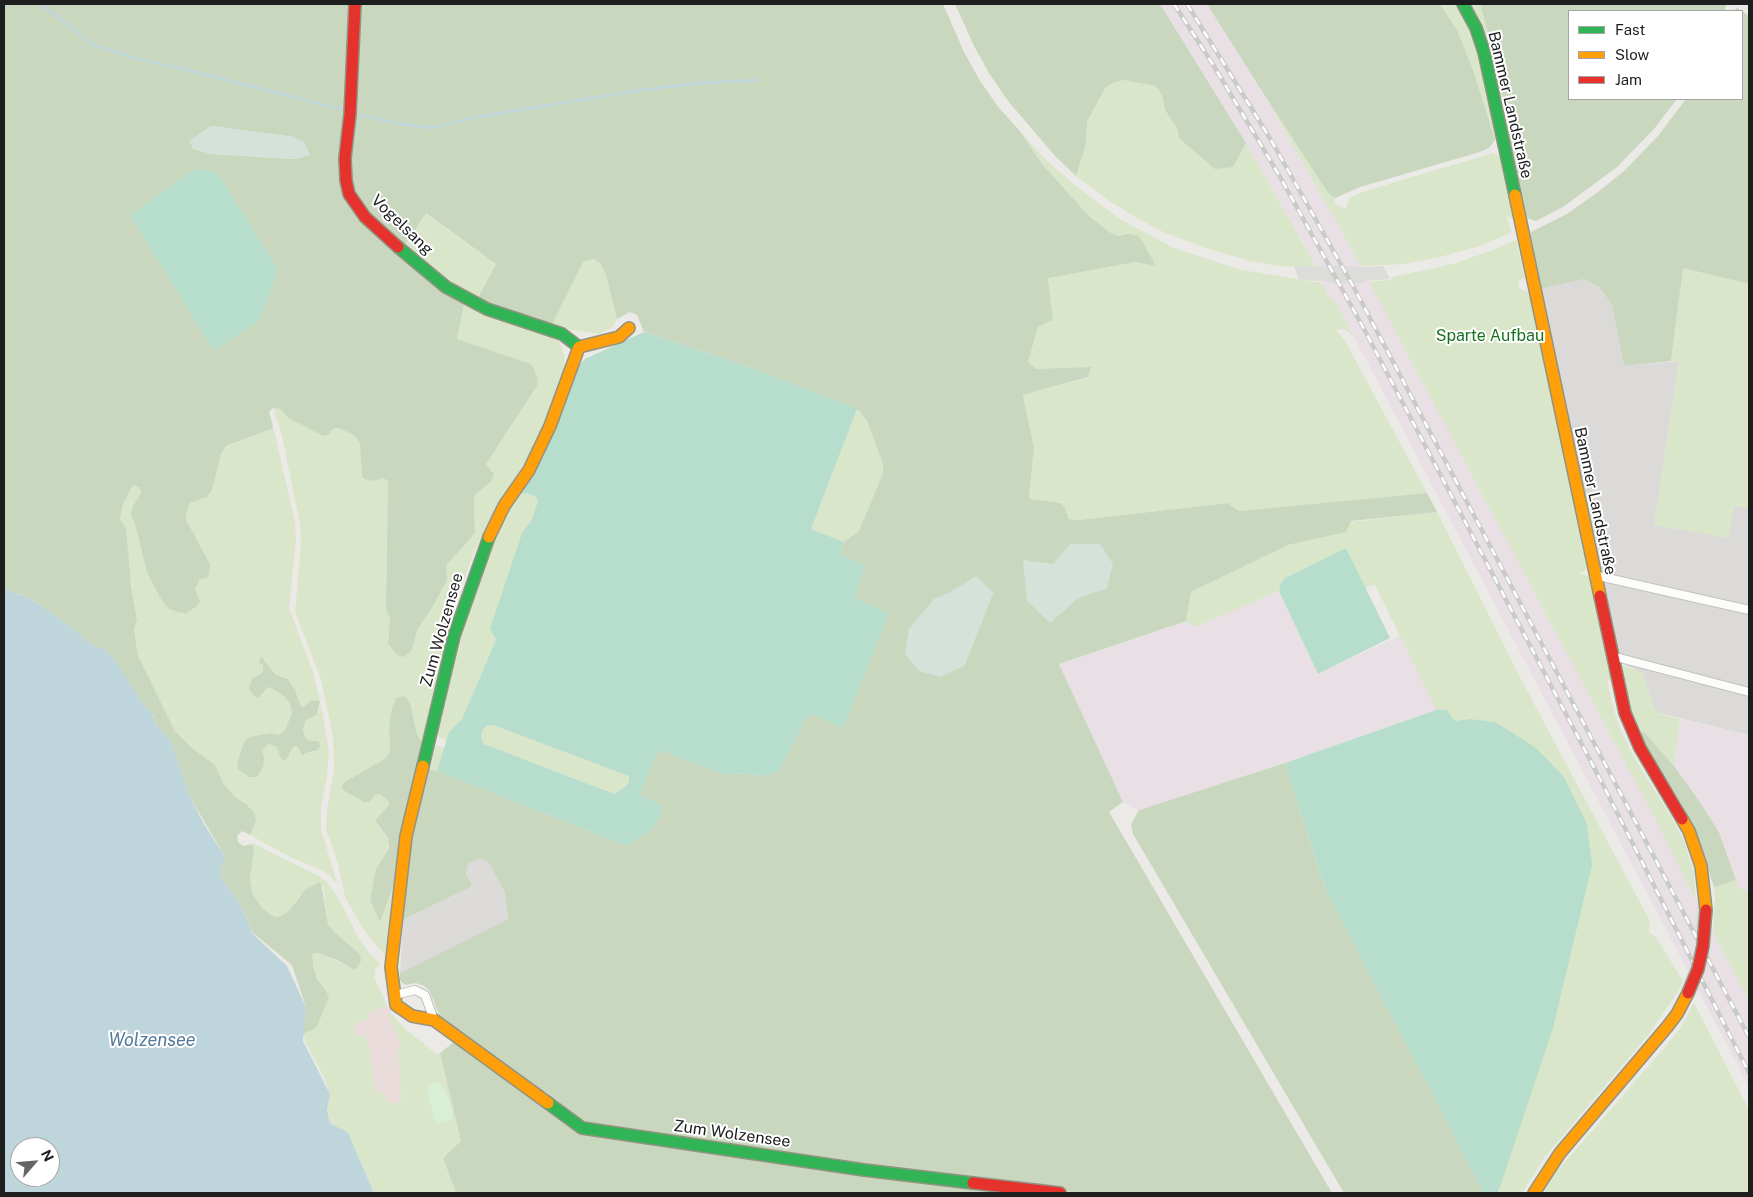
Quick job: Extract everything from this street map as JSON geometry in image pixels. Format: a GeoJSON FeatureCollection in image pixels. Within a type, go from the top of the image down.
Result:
{"type":"FeatureCollection","features":[{"type":"Feature","properties":{"kind":"street","name":"Vogelsang"},"geometry":{"type":"LineString","coordinates":[[355,4],[350,114],[345,158],[349,194],[365,217],[384,236],[446,287],[487,309],[562,334],[579,347]]}},
{"type":"Feature","properties":{"kind":"street","name":"Bammer Landstraße"},"geometry":{"type":"LineString","coordinates":[[1463,4],[1476,28],[1484,52],[1594,575],[1625,713],[1632,733],[1689,831],[1701,866],[1706,910],[1703,946],[1698,969],[1677,1014],[1560,1154],[1534,1193]]}},
{"type":"Feature","properties":{"kind":"street"},"geometry":{"type":"LineString","coordinates":[[579,347],[619,337],[629,328]]}},
{"type":"Feature","properties":{"kind":"street","name":"Zum Wolzensee"},"geometry":{"type":"LineString","coordinates":[[579,347],[550,426],[533,461],[504,506],[494,526],[454,636],[406,836],[391,967],[396,1005],[412,1016],[434,1020],[582,1128],[864,1170],[1060,1193]]}},
{"type":"Feature","properties":{"kind":"street"},"geometry":{"type":"LineString","coordinates":[[1594,575],[1749,610]]}},
{"type":"Feature","properties":{"kind":"street"},"geometry":{"type":"LineString","coordinates":[[1612,656],[1749,692]]}},
{"type":"Feature","properties":{"kind":"street"},"geometry":{"type":"LineString","coordinates":[[395,995],[415,990],[425,995],[434,1020]]}},
{"type":"Feature","properties":{"kind":"shaded area"},"geometry":{"type":"Polygon","coordinates":[[[1160,4],[1207,4],[1265,96],[1361,266],[1653,815],[1749,1001],[1749,1087],[1354,337],[1335,302],[1329,297],[1317,267],[1246,143],[1160,4]]]}},
{"type":"Feature","properties":{"kind":"shaded area"},"geometry":{"type":"Polygon","coordinates":[[[211,126],[294,137],[304,142],[310,155],[297,159],[212,154],[193,149],[190,141],[211,126]]]}},
{"type":"Feature","properties":{"kind":"shaded area"},"geometry":{"type":"Polygon","coordinates":[[[1584,279],[1599,287],[1612,305],[1624,366],[1679,361],[1654,525],[1729,537],[1733,506],[1749,507],[1749,735],[1659,713],[1653,707],[1642,673],[1627,666],[1614,643],[1540,289],[1584,279]]]}},
{"type":"Feature","properties":{"kind":"shaded area"},"geometry":{"type":"Polygon","coordinates":[[[1070,544],[1100,544],[1113,564],[1107,588],[1078,598],[1050,623],[1027,601],[1023,560],[1053,564],[1070,544]]]}},
{"type":"Feature","properties":{"kind":"shaded area"},"geometry":{"type":"Polygon","coordinates":[[[976,576],[993,593],[964,666],[941,677],[919,671],[905,654],[909,629],[933,600],[951,592],[976,576]]]}},
{"type":"Feature","properties":{"kind":"shaded area"},"geometry":{"type":"Polygon","coordinates":[[[1279,591],[1318,674],[1400,636],[1436,710],[1285,763],[1139,810],[1123,802],[1059,664],[1186,621],[1195,627],[1279,591]]]}},
{"type":"Feature","properties":{"kind":"shaded area"},"geometry":{"type":"Polygon","coordinates":[[[1680,719],[1749,735],[1749,891],[1739,888],[1719,832],[1674,766],[1680,719]]]}},
{"type":"Feature","properties":{"kind":"shaded area"},"geometry":{"type":"Polygon","coordinates":[[[480,858],[489,863],[504,891],[508,917],[506,920],[400,973],[403,920],[471,887],[472,885],[466,873],[468,864],[480,858]]]}},
{"type":"Feature","properties":{"kind":"shaded area"},"geometry":{"type":"Polygon","coordinates":[[[387,1005],[392,1014],[389,1015],[403,1047],[398,1049],[401,1103],[386,1103],[376,1093],[370,1050],[357,1037],[353,1024],[368,1019],[367,1014],[387,1005]]]}},
{"type":"Feature","properties":{"kind":"green space"},"geometry":{"type":"Polygon","coordinates":[[[4,4],[352,4],[342,181],[378,236],[445,293],[464,304],[457,339],[531,364],[538,380],[537,386],[486,464],[494,474],[491,482],[476,494],[474,500],[475,533],[446,566],[447,580],[432,608],[417,630],[412,650],[404,657],[397,655],[388,643],[390,618],[386,609],[388,481],[383,478],[374,481],[364,479],[362,476],[360,444],[355,436],[339,428],[334,428],[328,435],[323,436],[287,417],[281,409],[273,408],[269,412],[273,426],[271,429],[226,446],[221,454],[212,490],[207,497],[190,503],[186,513],[187,521],[210,564],[209,575],[206,578],[200,579],[195,589],[200,601],[196,607],[186,613],[168,608],[161,599],[147,572],[136,527],[131,515],[132,508],[141,493],[139,487],[133,485],[123,504],[120,519],[126,528],[131,586],[137,620],[134,629],[138,656],[175,731],[191,747],[215,765],[223,783],[234,796],[247,805],[254,813],[256,821],[250,835],[242,831],[237,836],[238,842],[243,846],[252,844],[254,850],[250,879],[252,892],[262,908],[276,917],[288,912],[305,890],[321,883],[328,924],[333,931],[360,954],[361,961],[356,969],[353,969],[337,960],[318,953],[312,954],[317,979],[329,997],[317,1026],[313,1030],[303,1034],[306,1007],[292,965],[253,933],[240,904],[221,878],[220,869],[225,857],[190,797],[171,743],[156,725],[153,715],[145,708],[104,649],[96,647],[66,623],[26,596],[16,594],[4,588],[4,4]],[[211,126],[190,141],[193,149],[212,154],[296,159],[310,154],[294,137],[211,126]]]}},
{"type":"Feature","properties":{"kind":"green space"},"geometry":{"type":"Polygon","coordinates":[[[360,4],[943,4],[964,52],[980,81],[999,108],[1019,130],[1042,164],[1089,216],[1111,233],[1118,236],[1129,234],[1138,236],[1156,266],[1135,262],[1048,278],[1053,320],[1038,327],[1028,362],[1036,369],[1091,367],[1088,377],[1023,395],[1034,448],[1029,497],[1031,499],[1061,503],[1069,519],[1079,520],[1228,503],[1239,511],[1427,493],[1437,512],[1351,521],[1346,532],[1288,545],[1191,592],[1186,621],[1059,664],[1123,802],[1109,812],[1332,1193],[1081,1193],[858,1167],[584,1126],[446,1022],[439,1014],[429,990],[424,986],[416,983],[405,985],[400,980],[400,973],[506,920],[508,917],[504,891],[489,864],[466,873],[472,885],[471,887],[403,920],[412,838],[428,769],[627,846],[660,804],[642,796],[640,793],[656,753],[662,751],[726,775],[738,773],[765,776],[782,765],[807,716],[813,715],[853,598],[839,554],[844,542],[859,531],[883,473],[883,464],[867,421],[860,411],[750,367],[644,332],[637,315],[630,312],[617,319],[606,275],[600,263],[593,259],[583,262],[552,325],[478,298],[496,264],[426,213],[403,248],[385,232],[352,193],[348,156],[360,4]],[[1023,560],[1050,622],[1078,598],[1107,588],[1053,565],[1023,560]],[[976,577],[933,600],[964,666],[993,593],[976,577]]]}},
{"type":"Feature","properties":{"kind":"green space"},"geometry":{"type":"Polygon","coordinates":[[[955,4],[1160,4],[1246,143],[1233,167],[1215,169],[1179,138],[1177,128],[1165,110],[1162,95],[1156,86],[1123,80],[1105,88],[1087,122],[1086,144],[1076,176],[1055,156],[1008,101],[974,46],[955,4]]]}},
{"type":"Feature","properties":{"kind":"green space"},"geometry":{"type":"Polygon","coordinates":[[[1207,4],[1440,4],[1457,30],[1464,47],[1495,140],[1489,148],[1480,152],[1360,187],[1335,198],[1328,193],[1207,4]]]}},
{"type":"Feature","properties":{"kind":"green space"},"geometry":{"type":"Polygon","coordinates":[[[1440,4],[1456,4],[1465,17],[1473,35],[1484,78],[1495,140],[1464,47],[1457,30],[1440,4]]]}},
{"type":"Feature","properties":{"kind":"green space"},"geometry":{"type":"Polygon","coordinates":[[[1469,4],[1480,4],[1487,23],[1509,128],[1507,136],[1489,51],[1479,22],[1469,4]]]}},
{"type":"Feature","properties":{"kind":"green space"},"geometry":{"type":"Polygon","coordinates":[[[1480,4],[1727,4],[1724,10],[1568,10],[1568,100],[1676,100],[1654,129],[1617,167],[1563,207],[1536,221],[1524,217],[1507,136],[1509,128],[1494,53],[1480,4]]]}},
{"type":"Feature","properties":{"kind":"green space"},"geometry":{"type":"Polygon","coordinates":[[[1743,12],[1749,16],[1749,284],[1683,268],[1671,361],[1624,366],[1612,305],[1599,287],[1584,279],[1540,289],[1529,237],[1531,232],[1567,214],[1598,192],[1624,171],[1658,136],[1685,100],[1743,100],[1743,12]]]}},
{"type":"Feature","properties":{"kind":"green space"},"geometry":{"type":"Polygon","coordinates":[[[1123,80],[1156,86],[1162,95],[1165,110],[1177,128],[1179,138],[1233,167],[1246,143],[1317,268],[1279,266],[1250,261],[1205,248],[1161,231],[1137,218],[1111,202],[1076,176],[1086,144],[1087,122],[1105,88],[1123,80]]]}},
{"type":"Feature","properties":{"kind":"green space"},"geometry":{"type":"Polygon","coordinates":[[[1265,96],[1328,193],[1335,198],[1335,204],[1346,208],[1349,198],[1362,192],[1493,153],[1501,158],[1514,219],[1506,216],[1512,232],[1483,245],[1440,257],[1404,264],[1361,266],[1265,96]]]}},
{"type":"Feature","properties":{"kind":"green space"},"geometry":{"type":"Polygon","coordinates":[[[1019,130],[1047,161],[1087,195],[1120,219],[1174,248],[1242,270],[1322,283],[1329,297],[1335,301],[1354,337],[1344,329],[1336,330],[1344,339],[1427,493],[1239,511],[1228,503],[1079,520],[1069,519],[1061,503],[1031,499],[1029,497],[1034,448],[1023,395],[1088,378],[1090,368],[1036,369],[1028,362],[1038,327],[1053,320],[1048,277],[1135,262],[1156,265],[1134,235],[1118,236],[1111,233],[1089,216],[1042,164],[1019,130]]]}},
{"type":"Feature","properties":{"kind":"green space"},"geometry":{"type":"Polygon","coordinates":[[[194,169],[217,172],[278,270],[259,321],[214,351],[130,215],[194,169]]]}},
{"type":"Feature","properties":{"kind":"green space"},"geometry":{"type":"Polygon","coordinates":[[[425,213],[496,264],[478,298],[450,283],[403,248],[425,213]]]}},
{"type":"Feature","properties":{"kind":"green space","name":"Sparte Aufbau"},"geometry":{"type":"Polygon","coordinates":[[[1516,240],[1525,278],[1518,281],[1520,289],[1530,293],[1588,569],[1579,573],[1590,577],[1611,679],[1607,680],[1613,707],[1619,726],[1635,759],[1684,841],[1694,874],[1696,901],[1653,815],[1369,282],[1390,280],[1392,277],[1453,264],[1516,240]]]}},
{"type":"Feature","properties":{"kind":"green space"},"geometry":{"type":"Polygon","coordinates":[[[587,259],[600,263],[606,275],[617,319],[612,327],[600,334],[552,325],[583,262],[587,259]]]}},
{"type":"Feature","properties":{"kind":"green space"},"geometry":{"type":"Polygon","coordinates":[[[1683,268],[1749,284],[1749,507],[1733,506],[1729,538],[1654,525],[1679,361],[1671,361],[1683,268]]]}},
{"type":"Feature","properties":{"kind":"green space"},"geometry":{"type":"Polygon","coordinates":[[[464,304],[486,314],[556,337],[561,345],[565,359],[564,371],[546,420],[529,455],[492,516],[472,557],[455,607],[422,742],[417,735],[410,702],[389,727],[390,751],[386,758],[368,770],[369,802],[375,795],[381,794],[388,800],[389,805],[376,819],[377,825],[390,842],[386,853],[376,869],[370,900],[380,921],[394,884],[385,955],[361,926],[345,897],[338,864],[326,829],[334,768],[333,737],[321,680],[295,612],[301,541],[300,525],[282,436],[273,408],[281,409],[287,417],[328,435],[334,428],[339,428],[355,436],[360,444],[362,476],[374,481],[383,478],[388,481],[386,609],[390,618],[388,643],[412,650],[417,630],[432,608],[446,566],[475,533],[474,500],[476,494],[491,482],[493,471],[486,464],[537,386],[538,380],[531,364],[457,339],[464,304]]]}},
{"type":"Feature","properties":{"kind":"green space"},"geometry":{"type":"Polygon","coordinates":[[[644,332],[750,367],[857,409],[811,529],[844,542],[839,554],[865,565],[854,598],[889,613],[843,728],[813,715],[807,716],[782,765],[777,772],[765,776],[738,773],[726,775],[662,751],[657,753],[640,793],[642,796],[660,804],[662,809],[660,817],[650,830],[627,846],[437,771],[449,732],[462,719],[496,640],[490,628],[522,533],[531,521],[538,501],[536,497],[526,493],[519,494],[543,457],[579,365],[585,359],[644,332]],[[493,725],[486,726],[482,731],[481,738],[484,744],[615,794],[626,786],[629,776],[493,725]]]}},
{"type":"Feature","properties":{"kind":"green space"},"geometry":{"type":"Polygon","coordinates":[[[857,409],[867,421],[883,464],[883,473],[859,531],[844,542],[811,529],[857,409]]]}},
{"type":"Feature","properties":{"kind":"green space"},"geometry":{"type":"Polygon","coordinates":[[[273,426],[295,522],[296,541],[289,608],[313,672],[320,701],[311,700],[304,707],[301,706],[295,690],[288,679],[276,675],[262,657],[263,670],[261,674],[252,679],[262,696],[270,686],[285,697],[290,704],[292,713],[285,730],[278,735],[271,733],[254,736],[264,758],[262,750],[269,744],[277,747],[280,757],[287,759],[293,747],[296,746],[306,753],[314,752],[319,741],[310,741],[305,737],[303,729],[306,720],[317,715],[321,704],[329,751],[327,777],[321,807],[321,830],[337,884],[329,875],[319,869],[292,858],[250,835],[256,821],[247,805],[234,796],[223,783],[215,765],[191,747],[175,731],[138,656],[134,629],[137,620],[120,519],[123,504],[133,485],[139,487],[141,493],[133,508],[133,521],[200,601],[195,589],[200,578],[206,578],[210,564],[187,520],[186,514],[189,503],[207,497],[212,490],[221,454],[227,446],[271,429],[273,426]]]}},
{"type":"Feature","properties":{"kind":"green space"},"geometry":{"type":"Polygon","coordinates":[[[526,493],[536,497],[538,501],[531,521],[522,533],[490,628],[496,640],[462,719],[450,732],[447,740],[440,738],[436,733],[458,636],[482,565],[498,534],[506,513],[519,494],[526,493]]]}},
{"type":"Feature","properties":{"kind":"green space"},"geometry":{"type":"Polygon","coordinates":[[[1437,512],[1523,683],[1650,921],[1649,932],[1656,937],[1683,981],[1649,1034],[1544,1158],[1522,1193],[1500,1193],[1470,719],[1455,721],[1447,710],[1436,710],[1375,585],[1365,588],[1346,548],[1281,583],[1279,591],[1195,627],[1186,621],[1191,592],[1288,545],[1345,532],[1351,522],[1437,512]]]}},
{"type":"Feature","properties":{"kind":"green space"},"geometry":{"type":"Polygon","coordinates":[[[1346,548],[1390,638],[1318,674],[1279,591],[1281,583],[1285,578],[1346,548]]]}},
{"type":"Feature","properties":{"kind":"green space"},"geometry":{"type":"Polygon","coordinates":[[[261,656],[276,675],[288,679],[295,690],[301,706],[304,707],[311,700],[320,701],[317,715],[306,720],[303,729],[305,737],[310,741],[319,741],[320,746],[318,750],[303,755],[299,748],[293,747],[284,761],[280,757],[277,747],[269,744],[262,750],[264,758],[263,767],[258,776],[249,777],[238,769],[237,764],[244,742],[254,736],[271,733],[278,735],[285,730],[292,713],[290,704],[285,697],[270,687],[259,698],[255,697],[249,689],[252,679],[261,674],[263,670],[263,665],[259,662],[261,656]]]}},
{"type":"Feature","properties":{"kind":"green space"},"geometry":{"type":"Polygon","coordinates":[[[1623,665],[1642,673],[1655,709],[1663,715],[1680,719],[1674,766],[1645,733],[1638,734],[1621,682],[1620,668],[1623,665]]]}},
{"type":"Feature","properties":{"kind":"green space"},"geometry":{"type":"Polygon","coordinates":[[[404,696],[410,702],[417,735],[422,742],[400,840],[394,884],[380,922],[370,900],[376,869],[389,848],[388,838],[376,822],[376,819],[389,805],[388,800],[380,794],[375,795],[369,802],[364,802],[343,790],[342,786],[345,782],[386,758],[390,751],[389,727],[392,708],[396,698],[404,696]]]}},
{"type":"Feature","properties":{"kind":"green space"},"geometry":{"type":"Polygon","coordinates":[[[1436,710],[1447,710],[1455,721],[1470,719],[1495,722],[1536,748],[1564,777],[1587,824],[1592,865],[1553,1028],[1498,1193],[1484,1193],[1326,891],[1285,763],[1436,710]]]}},
{"type":"Feature","properties":{"kind":"green space"},"geometry":{"type":"Polygon","coordinates":[[[493,725],[630,776],[629,781],[616,794],[484,744],[481,738],[482,731],[486,726],[493,725]]]}},
{"type":"Feature","properties":{"kind":"green space"},"geometry":{"type":"Polygon","coordinates":[[[1642,732],[1674,766],[1700,802],[1719,832],[1736,880],[1714,887],[1697,835],[1680,801],[1638,734],[1642,732]]]}},
{"type":"Feature","properties":{"kind":"green space"},"geometry":{"type":"Polygon","coordinates":[[[438,746],[445,748],[437,771],[428,769],[432,748],[438,746]]]}},
{"type":"Feature","properties":{"kind":"green space"},"geometry":{"type":"Polygon","coordinates":[[[1285,763],[1326,891],[1484,1193],[1344,1193],[1133,834],[1131,825],[1139,810],[1285,763]]]}},
{"type":"Feature","properties":{"kind":"green space"},"geometry":{"type":"Polygon","coordinates":[[[254,843],[319,876],[327,882],[340,901],[358,937],[370,954],[380,963],[375,969],[374,977],[387,1005],[367,1014],[369,1019],[353,1024],[357,1037],[365,1035],[370,1050],[376,1093],[385,1092],[386,1103],[401,1103],[398,1049],[402,1046],[388,1015],[392,1014],[405,1029],[438,1055],[440,1053],[461,1141],[443,1158],[456,1193],[374,1193],[349,1135],[346,1131],[331,1124],[327,1110],[330,1094],[303,1034],[313,1030],[326,991],[317,979],[311,957],[312,954],[319,953],[353,969],[360,954],[333,931],[328,924],[323,886],[299,896],[288,913],[281,916],[276,917],[262,908],[252,892],[250,879],[254,850],[252,844],[254,843]]]}},
{"type":"Feature","properties":{"kind":"green space"},"geometry":{"type":"Polygon","coordinates":[[[1736,880],[1739,888],[1749,891],[1749,1001],[1713,932],[1714,887],[1736,880]]]}},
{"type":"Feature","properties":{"kind":"green space"},"geometry":{"type":"Polygon","coordinates":[[[1694,1003],[1749,1110],[1749,1193],[1543,1193],[1558,1170],[1680,1028],[1694,1003]]]}},
{"type":"Feature","properties":{"kind":"green space"},"geometry":{"type":"Polygon","coordinates":[[[454,1042],[460,1043],[583,1132],[1038,1193],[456,1193],[443,1158],[461,1141],[440,1053],[454,1042]]]}},
{"type":"Feature","properties":{"kind":"green space"},"geometry":{"type":"Polygon","coordinates":[[[438,1082],[443,1088],[449,1099],[453,1115],[451,1120],[436,1125],[427,1091],[429,1085],[438,1082]]]}},
{"type":"Feature","properties":{"kind":"water","name":"Wolzensee"},"geometry":{"type":"Polygon","coordinates":[[[4,588],[16,594],[26,596],[66,623],[96,647],[104,649],[114,658],[145,708],[151,711],[156,725],[167,736],[190,797],[204,824],[225,857],[220,869],[221,878],[240,904],[253,934],[287,966],[306,1007],[303,1041],[330,1094],[327,1110],[329,1119],[331,1124],[346,1131],[349,1135],[374,1193],[4,1193],[4,588]]]}},
{"type":"Feature","properties":{"kind":"pier"},"geometry":{"type":"Polygon","coordinates":[[[1294,266],[1383,266],[1390,279],[1365,281],[1364,283],[1326,283],[1325,281],[1299,280],[1294,266]]]}},
{"type":"Feature","properties":{"kind":"pier"},"geometry":{"type":"Polygon","coordinates":[[[1697,907],[1713,912],[1709,950],[1694,996],[1681,991],[1695,943],[1697,907]]]}},
{"type":"Feature","properties":{"kind":"waterway"},"geometry":{"type":"LineString","coordinates":[[41,4],[93,45],[138,59],[344,110]]}},
{"type":"Feature","properties":{"kind":"waterway"},"geometry":{"type":"LineString","coordinates":[[361,115],[395,123],[432,128],[471,118],[641,90],[701,83],[758,80]]}},
{"type":"Feature","properties":{"kind":"railway"},"geometry":{"type":"LineString","coordinates":[[1174,4],[1212,63],[1279,175],[1364,329],[1599,777],[1749,1073]]}},
{"type":"Feature","properties":{"kind":"railway"},"geometry":{"type":"LineString","coordinates":[[1187,4],[1271,140],[1352,284],[1749,1037]]}},
{"type":"Feature","properties":{"kind":"traffic: fast"},"geometry":{"type":"LineString","coordinates":[[1463,4],[1476,28],[1484,52],[1515,195]]}},
{"type":"Feature","properties":{"kind":"traffic: fast"},"geometry":{"type":"LineString","coordinates":[[398,247],[446,287],[487,309],[562,334],[579,347]]}},
{"type":"Feature","properties":{"kind":"traffic: fast"},"geometry":{"type":"LineString","coordinates":[[423,766],[454,636],[489,537]]}},
{"type":"Feature","properties":{"kind":"traffic: fast"},"geometry":{"type":"LineString","coordinates":[[548,1103],[582,1128],[864,1170],[973,1183]]}},
{"type":"Feature","properties":{"kind":"traffic: slow"},"geometry":{"type":"LineString","coordinates":[[1515,195],[1600,596]]}},
{"type":"Feature","properties":{"kind":"traffic: slow"},"geometry":{"type":"LineString","coordinates":[[489,537],[504,506],[529,470],[550,426],[579,347],[619,337],[629,328]]}},
{"type":"Feature","properties":{"kind":"traffic: slow"},"geometry":{"type":"LineString","coordinates":[[423,766],[406,836],[391,967],[396,1005],[412,1016],[434,1020],[548,1103]]}},
{"type":"Feature","properties":{"kind":"traffic: slow"},"geometry":{"type":"LineString","coordinates":[[1682,819],[1689,831],[1701,866],[1706,910]]}},
{"type":"Feature","properties":{"kind":"traffic: slow"},"geometry":{"type":"LineString","coordinates":[[1534,1193],[1560,1153],[1667,1027],[1677,1014],[1688,993]]}},
{"type":"Feature","properties":{"kind":"traffic: jam"},"geometry":{"type":"LineString","coordinates":[[355,4],[350,114],[345,158],[346,180],[349,194],[365,217],[398,247]]}},
{"type":"Feature","properties":{"kind":"traffic: jam"},"geometry":{"type":"LineString","coordinates":[[1600,596],[1625,713],[1640,748],[1682,819]]}},
{"type":"Feature","properties":{"kind":"traffic: jam"},"geometry":{"type":"LineString","coordinates":[[1688,993],[1698,969],[1703,946],[1706,910]]}},
{"type":"Feature","properties":{"kind":"traffic: jam"},"geometry":{"type":"LineString","coordinates":[[973,1183],[1060,1193]]}}]}
